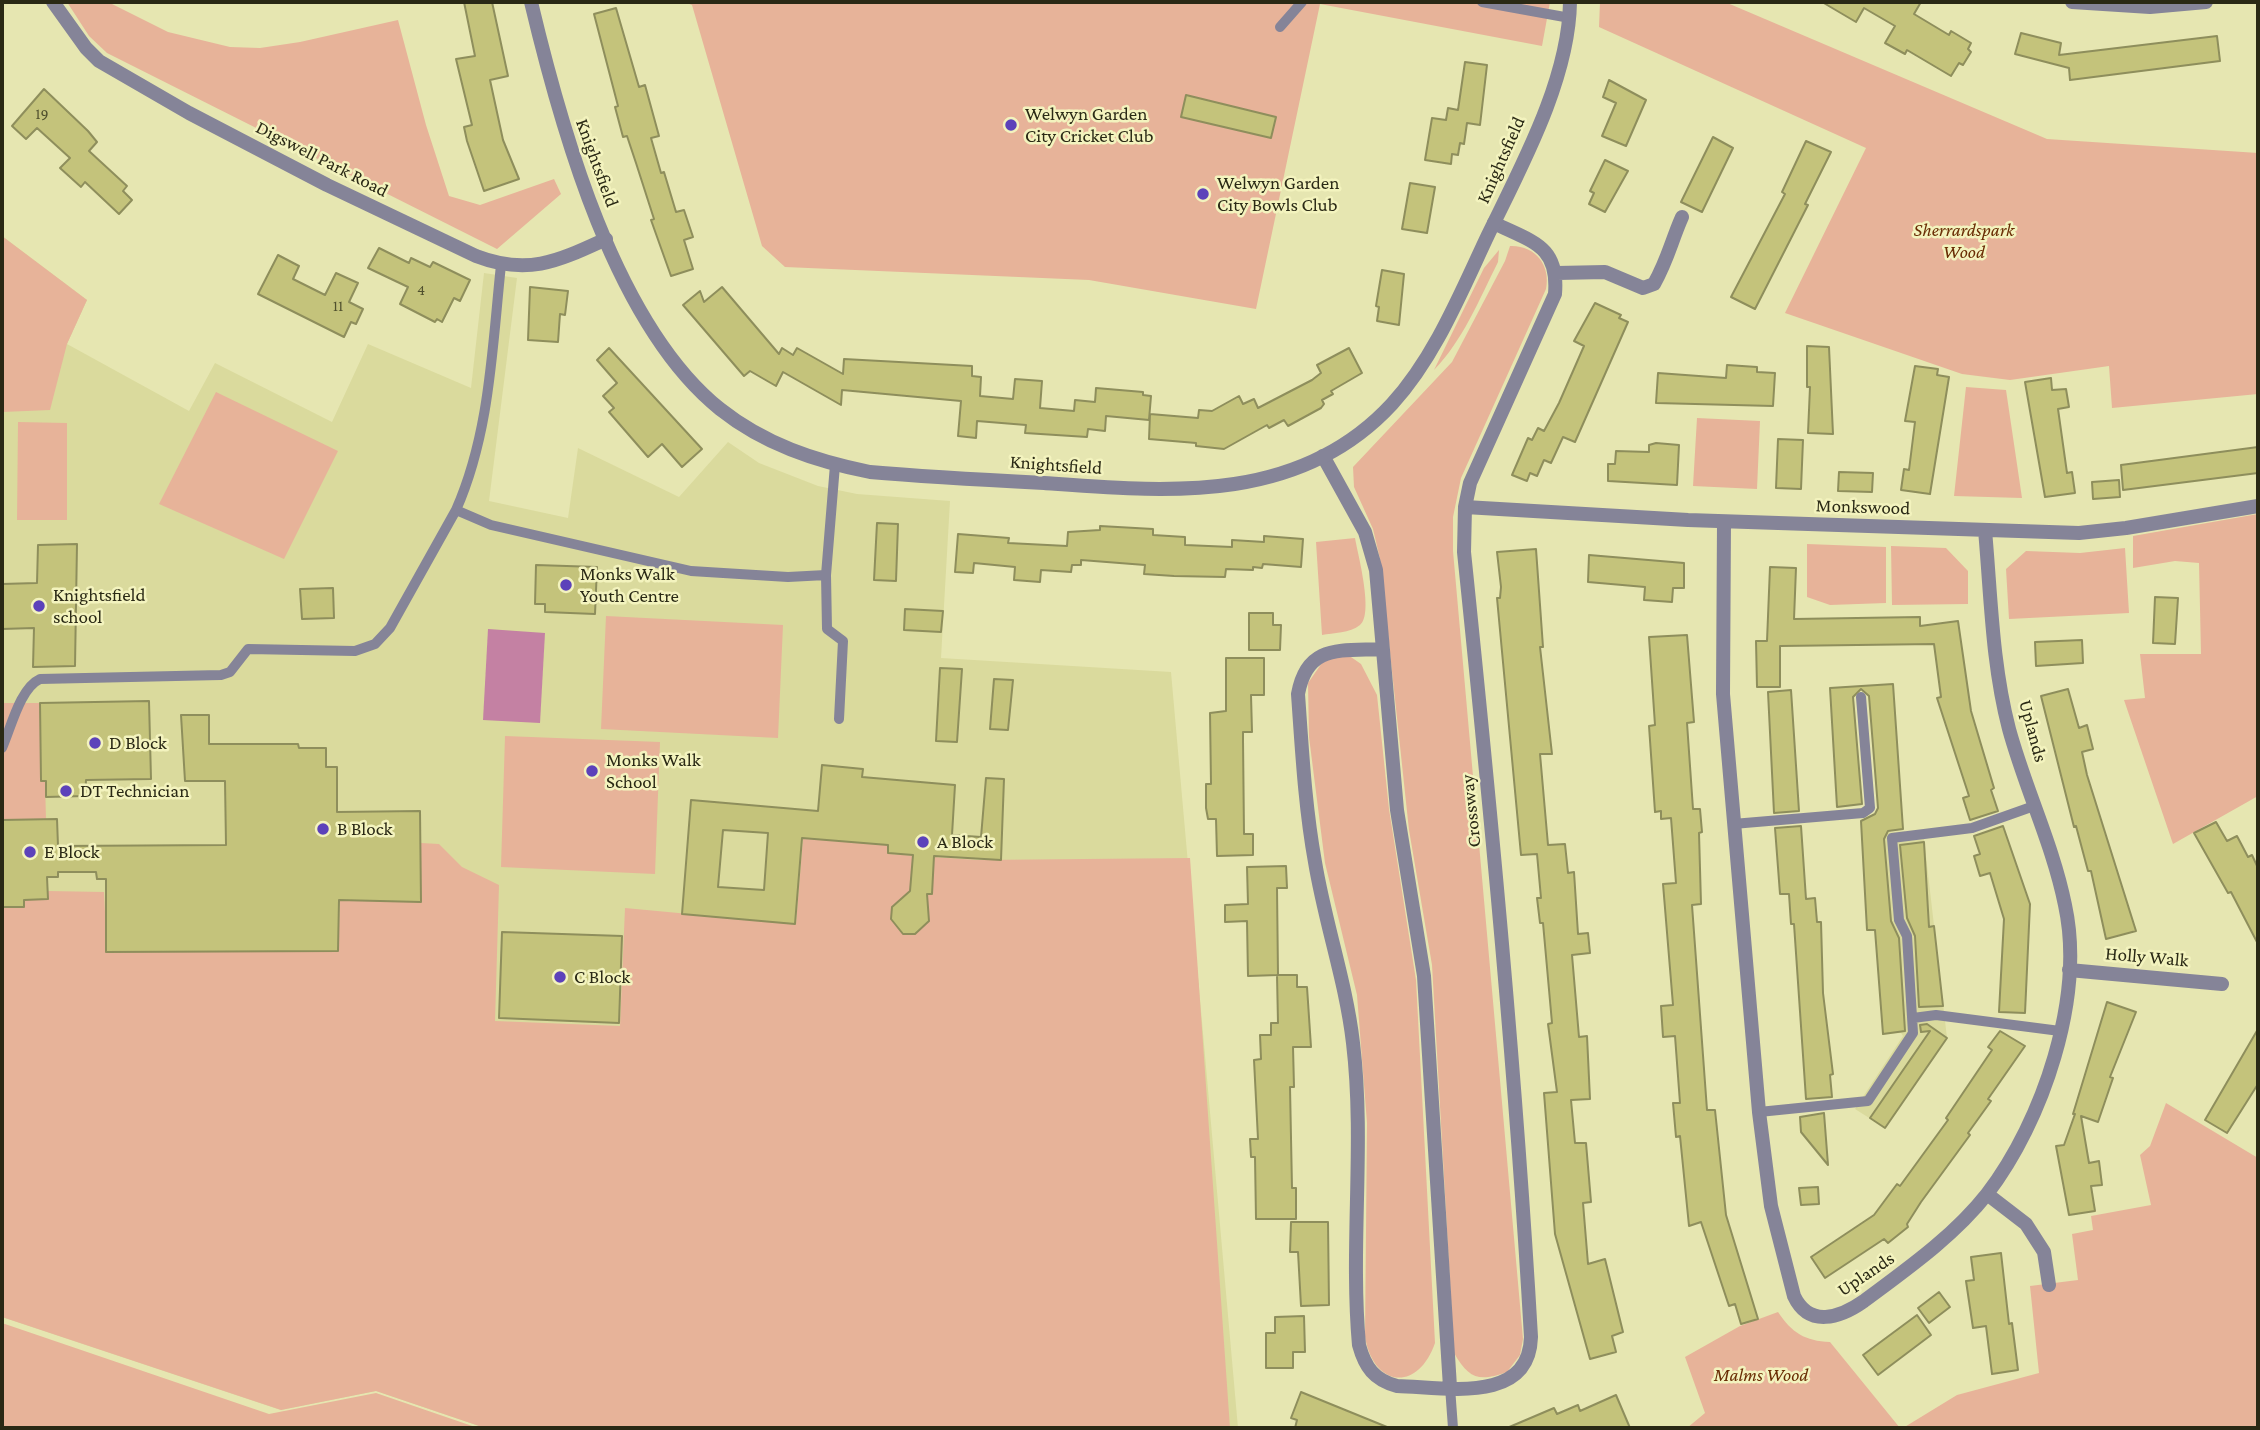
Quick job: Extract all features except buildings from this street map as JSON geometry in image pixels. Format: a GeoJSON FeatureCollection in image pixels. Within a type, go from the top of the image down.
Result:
{"type":"FeatureCollection","features":[{"type":"Feature","properties":{"kind":"street","name":"Digswell Park Road"},"geometry":{"type":"LineString","coordinates":[[53,2],[86,48],[99,61],[189,113],[327,184],[501,265],[549,263],[606,239]]}},
{"type":"Feature","properties":{"kind":"street","name":"Knightsfield"},"geometry":{"type":"LineString","coordinates":[[531,2],[565,134],[606,239],[665,350],[692,383],[720,408],[752,431],[783,447],[835,465],[900,474],[1193,491],[1263,480],[1323,456],[1375,421],[1408,385],[1458,297],[1554,91],[1565,54],[1570,2]]}},
{"type":"Feature","properties":{"kind":"street"},"geometry":{"type":"LineString","coordinates":[[2072,2],[2150,7],[2206,2]]}},
{"type":"Feature","properties":{"kind":"street"},"geometry":{"type":"LineString","coordinates":[[1494,223],[1539,245],[1551,258],[1557,273],[1605,272],[1643,288],[1654,284],[1670,256],[1669,245],[1682,217]]}},
{"type":"Feature","properties":{"kind":"street","name":"Crossway"},"geometry":{"type":"LineString","coordinates":[[1382,649],[1332,651],[1309,664],[1301,677],[1298,694],[1308,817],[1315,865],[1346,991],[1353,1046],[1357,1100],[1359,1345],[1367,1368],[1385,1383],[1450,1387],[1491,1386],[1511,1379],[1527,1362],[1531,1337],[1520,1148],[1496,862],[1464,552],[1465,507],[1477,466],[1555,294],[1557,273]]}},
{"type":"Feature","properties":{"kind":"street"},"geometry":{"type":"LineString","coordinates":[[1323,456],[1365,532],[1376,570],[1397,810],[1424,976],[1450,1387]]}},
{"type":"Feature","properties":{"kind":"street","name":"Monkswood"},"geometry":{"type":"LineString","coordinates":[[1465,507],[1724,522],[2079,533],[2258,506]]}},
{"type":"Feature","properties":{"kind":"street","name":"Uplands"},"geometry":{"type":"LineString","coordinates":[[1724,522],[1723,694],[1759,1112],[1771,1206],[1794,1296],[1800,1308],[1809,1315],[1833,1318],[1856,1306],[1921,1259],[1987,1194],[2029,1125],[2050,1079],[2060,1031],[2069,970],[2066,907],[2009,728],[1991,623],[1985,530]]}},
{"type":"Feature","properties":{"kind":"street","name":"Holly Walk"},"geometry":{"type":"LineString","coordinates":[[2069,970],[2147,975],[2222,984]]}},
{"type":"Feature","properties":{"kind":"street"},"geometry":{"type":"LineString","coordinates":[[1987,1194],[2026,1224],[2044,1252],[2049,1285]]}},
{"type":"Feature","properties":{"kind":"lane"},"geometry":{"type":"LineString","coordinates":[[1280,27],[1302,2]]}},
{"type":"Feature","properties":{"kind":"lane"},"geometry":{"type":"LineString","coordinates":[[1482,2],[1570,18]]}},
{"type":"Feature","properties":{"kind":"lane"},"geometry":{"type":"LineString","coordinates":[[2,748],[19,709],[21,696],[27,687],[40,680],[221,675],[238,664],[248,649],[355,651],[375,644],[390,628],[456,510],[472,472],[482,432],[501,265]]}},
{"type":"Feature","properties":{"kind":"lane"},"geometry":{"type":"LineString","coordinates":[[835,465],[826,575],[827,629],[843,641],[839,719]]}},
{"type":"Feature","properties":{"kind":"lane"},"geometry":{"type":"LineString","coordinates":[[456,510],[491,524],[691,571],[788,577],[826,575]]}},
{"type":"Feature","properties":{"kind":"lane"},"geometry":{"type":"LineString","coordinates":[[1733,824],[1863,813],[1870,808],[1861,696]]}},
{"type":"Feature","properties":{"kind":"lane"},"geometry":{"type":"LineString","coordinates":[[1759,1112],[1868,1101],[1913,1033],[1907,936],[1899,920],[1892,838],[1972,828],[2034,806]]}},
{"type":"Feature","properties":{"kind":"lane"},"geometry":{"type":"LineString","coordinates":[[1913,1018],[1936,1015],[2060,1031]]}},
{"type":"Feature","properties":{"kind":"lane"},"geometry":{"type":"LineString","coordinates":[[1450,1387],[1453,1428]]}},
{"type":"Feature","properties":{"kind":"shaded area"},"geometry":{"type":"Polygon","coordinates":[[[2,236],[87,300],[67,344],[189,411],[215,363],[332,422],[368,344],[471,388],[484,273],[517,278],[489,501],[568,518],[578,448],[679,497],[728,442],[759,463],[818,486],[857,494],[950,501],[941,658],[1171,672],[1238,1428],[485,1428],[376,1391],[281,1410],[2,1317],[2,236]]]}},
{"type":"Feature","properties":{"kind":"shaded area"},"geometry":{"type":"Polygon","coordinates":[[[488,629],[545,633],[540,723],[483,720],[488,629]]]}},
{"type":"Feature","properties":{"kind":"shaded area"},"geometry":{"type":"Polygon","coordinates":[[[1905,831],[1906,840],[1924,839],[1947,1038],[1885,1128],[1855,1109],[1903,1036],[1901,1033],[1883,1034],[1875,930],[1867,930],[1862,835],[1905,831]]]}},
{"type":"Feature","properties":{"kind":"green space"},"geometry":{"type":"Polygon","coordinates":[[[67,2],[108,2],[168,32],[230,47],[260,48],[300,42],[398,20],[426,125],[449,196],[480,205],[554,179],[561,194],[497,249],[107,53],[89,36],[67,2]]]}},
{"type":"Feature","properties":{"kind":"green space","name":"Welwyn Garden City Cricket Club"},"geometry":{"type":"Polygon","coordinates":[[[684,2],[1550,2],[1542,46],[1320,4],[1256,309],[1089,280],[785,267],[762,246],[692,5],[684,2]]]}},
{"type":"Feature","properties":{"kind":"green space","name":"Sherrardspark Wood"},"geometry":{"type":"Polygon","coordinates":[[[1600,2],[1725,2],[2047,139],[2258,153],[2258,394],[2112,408],[2109,366],[2010,380],[1962,374],[1785,313],[1866,148],[1599,27],[1600,2]]]}},
{"type":"Feature","properties":{"kind":"green space"},"geometry":{"type":"Polygon","coordinates":[[[2,236],[87,300],[67,344],[50,410],[2,412],[2,236]]]}},
{"type":"Feature","properties":{"kind":"green space"},"geometry":{"type":"Polygon","coordinates":[[[1510,246],[1527,249],[1539,258],[1546,272],[1546,289],[1461,478],[1453,517],[1453,551],[1523,1339],[1520,1355],[1507,1372],[1482,1377],[1470,1373],[1454,1353],[1432,965],[1409,830],[1380,559],[1373,529],[1354,487],[1353,467],[1452,362],[1505,261],[1510,246]]]}},
{"type":"Feature","properties":{"kind":"green space"},"geometry":{"type":"Polygon","coordinates":[[[1499,250],[1498,262],[1470,319],[1454,346],[1434,370],[1484,268],[1499,250]]]}},
{"type":"Feature","properties":{"kind":"green space"},"geometry":{"type":"Polygon","coordinates":[[[1966,387],[2006,390],[2022,498],[1954,496],[1966,387]]]}},
{"type":"Feature","properties":{"kind":"green space"},"geometry":{"type":"Polygon","coordinates":[[[216,392],[338,451],[284,559],[159,504],[216,392]]]}},
{"type":"Feature","properties":{"kind":"green space"},"geometry":{"type":"Polygon","coordinates":[[[1697,418],[1760,421],[1757,489],[1693,486],[1697,418]]]}},
{"type":"Feature","properties":{"kind":"green space"},"geometry":{"type":"Polygon","coordinates":[[[18,422],[67,423],[67,520],[17,520],[18,422]]]}},
{"type":"Feature","properties":{"kind":"green space"},"geometry":{"type":"Polygon","coordinates":[[[2258,514],[2258,796],[2173,844],[2124,700],[2145,698],[2140,654],[2201,654],[2199,563],[2175,561],[2133,568],[2133,536],[2258,514]]]}},
{"type":"Feature","properties":{"kind":"green space"},"geometry":{"type":"Polygon","coordinates":[[[1355,538],[1365,597],[1364,619],[1351,630],[1322,635],[1316,542],[1355,538]]]}},
{"type":"Feature","properties":{"kind":"green space"},"geometry":{"type":"Polygon","coordinates":[[[1807,544],[1886,547],[1886,603],[1830,605],[1807,597],[1807,544]]]}},
{"type":"Feature","properties":{"kind":"green space"},"geometry":{"type":"Polygon","coordinates":[[[1891,546],[1946,548],[1968,571],[1968,604],[1892,605],[1891,546]]]}},
{"type":"Feature","properties":{"kind":"green space"},"geometry":{"type":"Polygon","coordinates":[[[2125,548],[2129,613],[2009,619],[2006,569],[2026,551],[2080,553],[2125,548]]]}},
{"type":"Feature","properties":{"kind":"green space"},"geometry":{"type":"Polygon","coordinates":[[[606,616],[783,625],[778,738],[601,729],[606,616]]]}},
{"type":"Feature","properties":{"kind":"green space"},"geometry":{"type":"Polygon","coordinates":[[[1351,657],[1361,664],[1377,695],[1389,809],[1416,980],[1435,1343],[1418,1370],[1397,1378],[1377,1366],[1365,1337],[1367,1123],[1357,995],[1325,863],[1309,737],[1308,683],[1324,660],[1351,657]]]}},
{"type":"Feature","properties":{"kind":"green space"},"geometry":{"type":"Polygon","coordinates":[[[2,703],[40,703],[41,781],[45,782],[46,819],[2,820],[2,703]]]}},
{"type":"Feature","properties":{"kind":"green space"},"geometry":{"type":"Polygon","coordinates":[[[505,736],[660,742],[655,874],[501,867],[505,736]]]}},
{"type":"Feature","properties":{"kind":"green space"},"geometry":{"type":"Polygon","coordinates":[[[803,838],[888,845],[888,854],[978,860],[1190,858],[1230,1428],[485,1428],[376,1391],[281,1410],[2,1317],[2,907],[24,907],[24,899],[48,899],[48,891],[104,892],[107,952],[338,951],[340,901],[421,901],[421,843],[439,844],[462,867],[499,885],[495,1021],[620,1026],[625,908],[796,924],[803,838]]]}},
{"type":"Feature","properties":{"kind":"green space"},"geometry":{"type":"Polygon","coordinates":[[[2166,1103],[2258,1158],[2258,1428],[1903,1428],[1957,1395],[2039,1373],[2030,1286],[2078,1280],[2072,1234],[2093,1230],[2091,1216],[2151,1205],[2140,1155],[2150,1146],[2166,1103]]]}},
{"type":"Feature","properties":{"kind":"green space","name":"Malms Wood"},"geometry":{"type":"Polygon","coordinates":[[[1778,1312],[1800,1335],[1830,1342],[1900,1428],[1687,1428],[1705,1413],[1685,1357],[1740,1326],[1778,1312]]]}},
{"type":"Feature","properties":{"kind":"green space"},"geometry":{"type":"Polygon","coordinates":[[[2,1323],[269,1414],[376,1393],[478,1428],[2,1428],[2,1323]]]}},
{"type":"Feature","properties":{"kind":"place","name":"Welwyn Garden City Cricket Club"},"geometry":{"type":"Point","coordinates":[1011,125]}},
{"type":"Feature","properties":{"kind":"place","name":"Welwyn Garden City Bowls Club"},"geometry":{"type":"Point","coordinates":[1203,194]}},
{"type":"Feature","properties":{"kind":"place","name":"Monks Walk Youth Centre"},"geometry":{"type":"Point","coordinates":[566,585]}},
{"type":"Feature","properties":{"kind":"place","name":"Knightsfield school"},"geometry":{"type":"Point","coordinates":[39,606]}},
{"type":"Feature","properties":{"kind":"place","name":"D Block"},"geometry":{"type":"Point","coordinates":[95,743]}},
{"type":"Feature","properties":{"kind":"place","name":"Monks Walk School"},"geometry":{"type":"Point","coordinates":[592,771]}},
{"type":"Feature","properties":{"kind":"place","name":"DT Technician"},"geometry":{"type":"Point","coordinates":[66,791]}},
{"type":"Feature","properties":{"kind":"place","name":"B Block"},"geometry":{"type":"Point","coordinates":[323,829]}},
{"type":"Feature","properties":{"kind":"place","name":"A Block"},"geometry":{"type":"Point","coordinates":[923,842]}},
{"type":"Feature","properties":{"kind":"place","name":"E Block"},"geometry":{"type":"Point","coordinates":[30,852]}},
{"type":"Feature","properties":{"kind":"place","name":"C Block"},"geometry":{"type":"Point","coordinates":[560,977]}}]}
